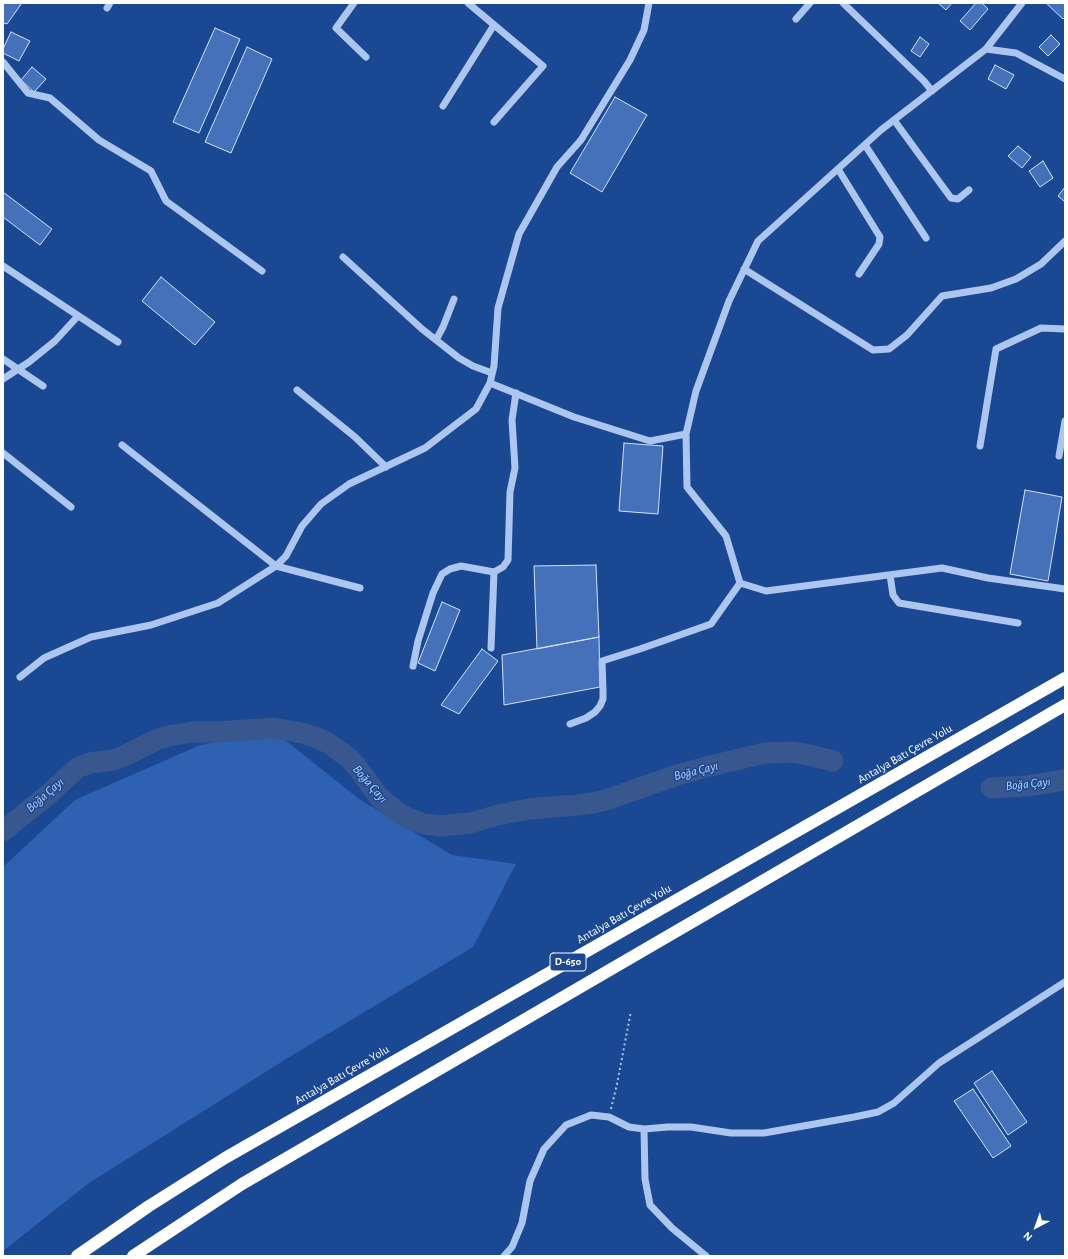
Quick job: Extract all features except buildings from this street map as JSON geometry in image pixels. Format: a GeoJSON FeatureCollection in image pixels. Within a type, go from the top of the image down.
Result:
{"type":"FeatureCollection","features":[{"type":"Feature","properties":{"kind":"highway","name":"Antalya Batı Çevre Yolu"},"geometry":{"type":"LineString","coordinates":[[77,1256],[148,1206],[225,1158],[1065,678]]}},
{"type":"Feature","properties":{"kind":"highway"},"geometry":{"type":"LineString","coordinates":[[133,1256],[242,1184],[1065,705]]}},
{"type":"Feature","properties":{"kind":"street"},"geometry":{"type":"LineString","coordinates":[[354,3],[336,28],[366,57]]}},
{"type":"Feature","properties":{"kind":"street"},"geometry":{"type":"LineString","coordinates":[[468,3],[543,66],[494,122]]}},
{"type":"Feature","properties":{"kind":"street"},"geometry":{"type":"LineString","coordinates":[[20,677],[44,658],[92,637],[151,625],[218,603],[276,566],[286,556],[302,526],[321,504],[349,484],[425,448],[476,409],[490,382],[498,308],[519,234],[557,167],[581,140],[630,60],[644,30],[649,3]]}},
{"type":"Feature","properties":{"kind":"street"},"geometry":{"type":"LineString","coordinates":[[796,19],[810,3]]}},
{"type":"Feature","properties":{"kind":"street"},"geometry":{"type":"LineString","coordinates":[[843,3],[924,81],[932,91]]}},
{"type":"Feature","properties":{"kind":"street"},"geometry":{"type":"LineString","coordinates":[[740,583],[726,536],[687,487],[686,434],[696,391],[729,301],[744,269],[758,241],[894,120],[986,49],[1022,3]]}},
{"type":"Feature","properties":{"kind":"street"},"geometry":{"type":"LineString","coordinates":[[443,106],[494,25]]}},
{"type":"Feature","properties":{"kind":"street"},"geometry":{"type":"LineString","coordinates":[[986,49],[1016,53],[1065,79]]}},
{"type":"Feature","properties":{"kind":"street"},"geometry":{"type":"LineString","coordinates":[[3,62],[28,93],[50,98],[99,140],[151,171],[166,201],[262,271]]}},
{"type":"Feature","properties":{"kind":"street"},"geometry":{"type":"LineString","coordinates":[[894,120],[950,198],[958,200],[969,190]]}},
{"type":"Feature","properties":{"kind":"street"},"geometry":{"type":"LineString","coordinates":[[865,145],[926,238]]}},
{"type":"Feature","properties":{"kind":"street"},"geometry":{"type":"LineString","coordinates":[[838,169],[880,237],[879,244],[859,274]]}},
{"type":"Feature","properties":{"kind":"street"},"geometry":{"type":"LineString","coordinates":[[744,269],[873,350],[889,349],[908,335],[942,296],[991,288],[1016,279],[1041,264],[1065,241]]}},
{"type":"Feature","properties":{"kind":"street"},"geometry":{"type":"LineString","coordinates":[[343,257],[422,329],[459,358],[473,366],[492,372]]}},
{"type":"Feature","properties":{"kind":"street"},"geometry":{"type":"LineString","coordinates":[[3,266],[118,342]]}},
{"type":"Feature","properties":{"kind":"street"},"geometry":{"type":"LineString","coordinates":[[436,340],[454,299]]}},
{"type":"Feature","properties":{"kind":"street"},"geometry":{"type":"LineString","coordinates":[[3,379],[29,362],[55,341],[78,316]]}},
{"type":"Feature","properties":{"kind":"street"},"geometry":{"type":"LineString","coordinates":[[980,446],[996,349],[1041,328],[1065,329]]}},
{"type":"Feature","properties":{"kind":"street"},"geometry":{"type":"LineString","coordinates":[[3,359],[43,386]]}},
{"type":"Feature","properties":{"kind":"street"},"geometry":{"type":"LineString","coordinates":[[490,382],[574,417],[650,441],[686,434]]}},
{"type":"Feature","properties":{"kind":"street"},"geometry":{"type":"LineString","coordinates":[[296,390],[355,437],[386,467]]}},
{"type":"Feature","properties":{"kind":"street"},"geometry":{"type":"LineString","coordinates":[[413,666],[418,641],[433,593],[442,574],[450,569],[461,566],[494,572],[503,567],[508,560],[510,492],[515,468],[512,420],[516,393]]}},
{"type":"Feature","properties":{"kind":"street"},"geometry":{"type":"LineString","coordinates":[[1059,456],[1065,421]]}},
{"type":"Feature","properties":{"kind":"street"},"geometry":{"type":"LineString","coordinates":[[122,445],[276,566],[360,588]]}},
{"type":"Feature","properties":{"kind":"street"},"geometry":{"type":"LineString","coordinates":[[3,453],[71,507]]}},
{"type":"Feature","properties":{"kind":"street"},"geometry":{"type":"LineString","coordinates":[[740,583],[766,591],[942,568],[988,578],[1065,589]]}},
{"type":"Feature","properties":{"kind":"street"},"geometry":{"type":"LineString","coordinates":[[491,648],[494,572]]}},
{"type":"Feature","properties":{"kind":"street"},"geometry":{"type":"LineString","coordinates":[[890,575],[893,596],[899,603],[1018,623]]}},
{"type":"Feature","properties":{"kind":"street"},"geometry":{"type":"LineString","coordinates":[[570,724],[586,718],[595,712],[603,699],[602,661],[711,624],[740,583]]}},
{"type":"Feature","properties":{"kind":"street"},"geometry":{"type":"LineString","coordinates":[[504,1256],[512,1247],[522,1223],[530,1181],[544,1149],[566,1125],[591,1115],[609,1117],[629,1127],[644,1129],[691,1126],[731,1133],[764,1133],[878,1112],[894,1103],[939,1063],[1065,982]]}},
{"type":"Feature","properties":{"kind":"street"},"geometry":{"type":"LineString","coordinates":[[644,1129],[645,1179],[650,1205],[672,1228],[706,1256]]}},
{"type":"Feature","properties":{"kind":"path"},"geometry":{"type":"LineString","coordinates":[[609,1117],[631,1010]]}},
{"type":"Feature","properties":{"kind":"shaded area"},"geometry":{"type":"Polygon","coordinates":[[[270,728],[359,799],[452,855],[516,864],[473,947],[291,1056],[89,1183],[3,1251],[3,867],[75,800],[198,746],[270,728]]]}},
{"type":"Feature","properties":{"kind":"waterway","name":"Boğa Çayı"},"geometry":{"type":"LineString","coordinates":[[3,831],[49,794],[77,768],[90,763],[113,760],[168,736],[193,732],[218,732],[273,728],[315,737],[328,743],[349,758],[379,797],[397,812],[424,824],[442,826],[470,823],[498,815],[529,809],[593,803],[609,799],[674,776],[765,753],[791,752],[833,761]]}},
{"type":"Feature","properties":{"kind":"waterway","name":"Boğa Çayı"},"geometry":{"type":"LineString","coordinates":[[991,788],[1026,786],[1065,780]]}}]}
